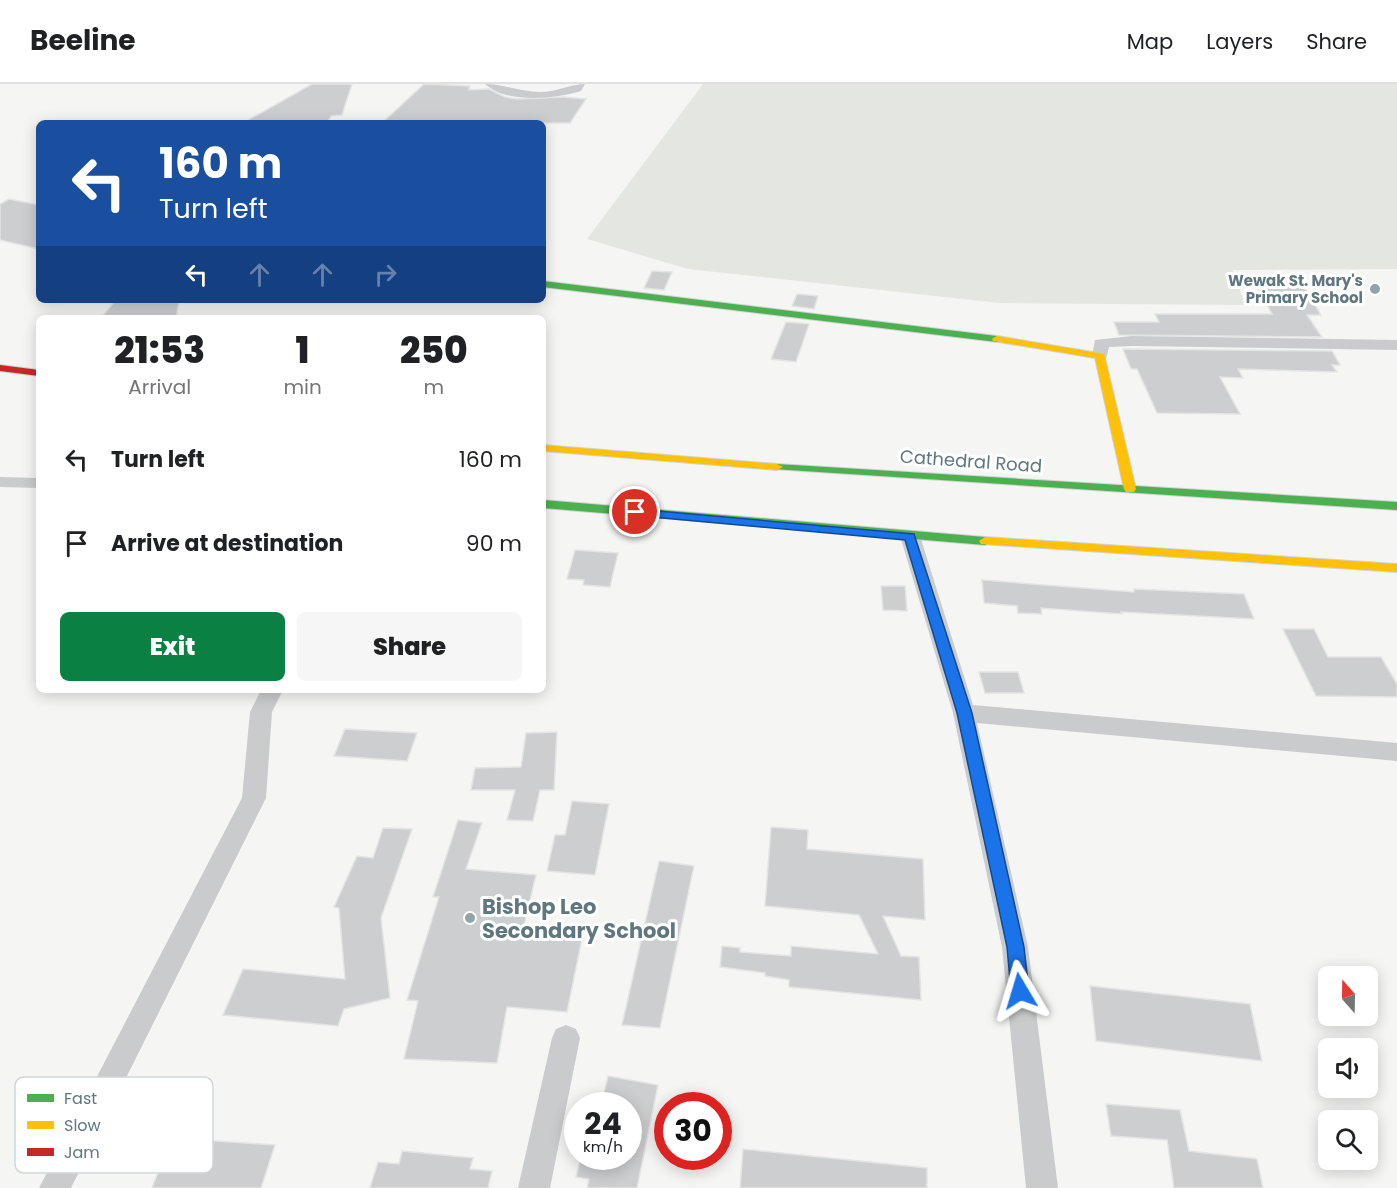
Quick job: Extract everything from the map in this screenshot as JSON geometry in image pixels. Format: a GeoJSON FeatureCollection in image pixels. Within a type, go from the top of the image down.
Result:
{"type":"FeatureCollection","features":[{"type":"Feature","properties":{"kind":"street"},"geometry":{"type":"LineString","coordinates":[[490,84],[513,94],[549,95],[571,92],[580,84]]}},
{"type":"Feature","properties":{"kind":"street"},"geometry":{"type":"LineString","coordinates":[[546,284],[1031,343],[1100,356]]}},
{"type":"Feature","properties":{"kind":"street"},"geometry":{"type":"LineString","coordinates":[[1130,489],[1100,356],[1101,343],[1132,341],[1397,345]]}},
{"type":"Feature","properties":{"kind":"street"},"geometry":{"type":"LineString","coordinates":[[0,368],[36,373]]}},
{"type":"Feature","properties":{"kind":"street","name":"Cathedral Road"},"geometry":{"type":"LineString","coordinates":[[546,448],[704,462],[1397,506]]}},
{"type":"Feature","properties":{"kind":"street"},"geometry":{"type":"LineString","coordinates":[[0,482],[36,483]]}},
{"type":"Feature","properties":{"kind":"street"},"geometry":{"type":"LineString","coordinates":[[546,504],[910,536],[1397,568]]}},
{"type":"Feature","properties":{"kind":"street"},"geometry":{"type":"LineString","coordinates":[[910,536],[964,713],[1015,947],[1042,1188]]}},
{"type":"Feature","properties":{"kind":"street"},"geometry":{"type":"LineString","coordinates":[[112,1077],[254,798],[261,712],[270,693]]}},
{"type":"Feature","properties":{"kind":"street"},"geometry":{"type":"LineString","coordinates":[[964,713],[1397,752]]}},
{"type":"Feature","properties":{"kind":"street"},"geometry":{"type":"LineString","coordinates":[[534,1188],[566,1038]]}},
{"type":"Feature","properties":{"kind":"street"},"geometry":{"type":"LineString","coordinates":[[55,1188],[63,1173]]}},
{"type":"Feature","properties":{"kind":"shaded area"},"geometry":{"type":"Polygon","coordinates":[[[703,84],[1397,84],[1397,269],[1233,270],[1245,305],[999,303],[688,269],[587,239],[703,84]]]}},
{"type":"Feature","properties":{"kind":"building"},"geometry":{"type":"Polygon","coordinates":[[[312,84],[352,84],[342,115],[331,116],[329,120],[248,120],[312,84]]]}},
{"type":"Feature","properties":{"kind":"building"},"geometry":{"type":"Polygon","coordinates":[[[424,84],[470,86],[469,90],[489,89],[505,97],[518,99],[563,97],[586,99],[570,123],[546,123],[546,120],[385,120],[424,84]]]}},
{"type":"Feature","properties":{"kind":"building"},"geometry":{"type":"Polygon","coordinates":[[[9,199],[36,204],[36,248],[0,240],[0,204],[9,199]]]}},
{"type":"Feature","properties":{"kind":"building"},"geometry":{"type":"Polygon","coordinates":[[[652,271],[672,272],[664,290],[644,288],[652,271]]]}},
{"type":"Feature","properties":{"kind":"building"},"geometry":{"type":"Polygon","coordinates":[[[1253,279],[1300,280],[1321,315],[1307,315],[1322,337],[1119,335],[1114,322],[1159,322],[1155,314],[1272,314],[1253,279]]]}},
{"type":"Feature","properties":{"kind":"building"},"geometry":{"type":"Polygon","coordinates":[[[797,294],[818,296],[814,309],[792,306],[797,294]]]}},
{"type":"Feature","properties":{"kind":"building"},"geometry":{"type":"Polygon","coordinates":[[[114,303],[178,303],[176,315],[104,315],[114,303]]]}},
{"type":"Feature","properties":{"kind":"building"},"geometry":{"type":"Polygon","coordinates":[[[786,322],[809,324],[796,362],[771,359],[786,322]]]}},
{"type":"Feature","properties":{"kind":"building"},"geometry":{"type":"Polygon","coordinates":[[[1123,349],[1332,351],[1340,365],[1332,365],[1337,372],[1238,369],[1243,378],[1220,377],[1240,414],[1157,413],[1137,369],[1131,369],[1123,349]]]}},
{"type":"Feature","properties":{"kind":"building"},"geometry":{"type":"Polygon","coordinates":[[[575,550],[618,553],[610,587],[583,585],[584,580],[567,579],[575,550]]]}},
{"type":"Feature","properties":{"kind":"building"},"geometry":{"type":"Polygon","coordinates":[[[982,580],[1134,592],[1134,589],[1244,594],[1254,619],[1121,612],[1122,614],[1041,608],[1042,614],[1018,613],[1017,606],[984,603],[982,580]]]}},
{"type":"Feature","properties":{"kind":"building"},"geometry":{"type":"Polygon","coordinates":[[[881,586],[905,586],[907,611],[883,610],[881,586]]]}},
{"type":"Feature","properties":{"kind":"building"},"geometry":{"type":"Polygon","coordinates":[[[1283,629],[1314,629],[1328,657],[1381,657],[1397,684],[1397,697],[1316,696],[1283,629]]]}},
{"type":"Feature","properties":{"kind":"building"},"geometry":{"type":"Polygon","coordinates":[[[979,672],[1018,672],[1024,693],[985,693],[979,672]]]}},
{"type":"Feature","properties":{"kind":"building"},"geometry":{"type":"Polygon","coordinates":[[[345,729],[417,733],[407,761],[334,756],[345,729]]]}},
{"type":"Feature","properties":{"kind":"building"},"geometry":{"type":"Polygon","coordinates":[[[557,732],[554,790],[540,790],[533,821],[507,820],[515,790],[471,790],[475,768],[521,767],[526,733],[557,732]]]}},
{"type":"Feature","properties":{"kind":"building"},"geometry":{"type":"Polygon","coordinates":[[[572,801],[609,804],[595,875],[547,871],[555,835],[565,835],[572,801]]]}},
{"type":"Feature","properties":{"kind":"building"},"geometry":{"type":"Polygon","coordinates":[[[458,820],[482,823],[466,869],[536,875],[522,934],[582,939],[567,1012],[507,1007],[497,1063],[404,1059],[418,1001],[407,1000],[439,897],[433,897],[458,820]]]}},
{"type":"Feature","properties":{"kind":"building"},"geometry":{"type":"Polygon","coordinates":[[[771,827],[808,830],[807,849],[923,859],[925,920],[883,916],[901,956],[919,957],[921,1000],[789,987],[789,980],[765,976],[765,973],[720,967],[722,946],[740,948],[740,952],[791,956],[791,946],[878,954],[859,915],[765,906],[771,827]]]}},
{"type":"Feature","properties":{"kind":"building"},"geometry":{"type":"Polygon","coordinates":[[[383,828],[412,829],[381,918],[390,998],[344,1009],[338,1026],[223,1015],[243,969],[345,979],[339,908],[334,907],[357,856],[373,858],[383,828]]]}},
{"type":"Feature","properties":{"kind":"building"},"geometry":{"type":"Polygon","coordinates":[[[659,861],[694,866],[660,1028],[622,1025],[659,861]]]}},
{"type":"Feature","properties":{"kind":"building"},"geometry":{"type":"Polygon","coordinates":[[[1090,986],[1250,1004],[1262,1061],[1096,1041],[1090,986]]]}},
{"type":"Feature","properties":{"kind":"building"},"geometry":{"type":"Polygon","coordinates":[[[608,1076],[658,1085],[657,1092],[654,1092],[654,1105],[642,1163],[642,1092],[604,1092],[608,1076]]]}},
{"type":"Feature","properties":{"kind":"building"},"geometry":{"type":"Polygon","coordinates":[[[1106,1104],[1180,1110],[1189,1151],[1257,1159],[1263,1188],[1174,1188],[1167,1140],[1111,1136],[1106,1104]]]}},
{"type":"Feature","properties":{"kind":"building"},"geometry":{"type":"Polygon","coordinates":[[[213,1141],[275,1145],[261,1188],[152,1188],[158,1173],[213,1173],[213,1141]]]}},
{"type":"Feature","properties":{"kind":"building"},"geometry":{"type":"Polygon","coordinates":[[[743,1149],[927,1168],[927,1188],[740,1188],[743,1149]]]}},
{"type":"Feature","properties":{"kind":"building"},"geometry":{"type":"Polygon","coordinates":[[[402,1151],[473,1158],[470,1169],[492,1171],[488,1188],[370,1188],[378,1162],[399,1164],[402,1151]]]}},
{"type":"Feature","properties":{"kind":"building"},"geometry":{"type":"Polygon","coordinates":[[[578,1170],[641,1170],[637,1188],[587,1188],[589,1179],[576,1177],[578,1170]]]}},
{"type":"Feature","properties":{"kind":"traffic: fast"},"geometry":{"type":"LineString","coordinates":[[546,284],[997,339]]}},
{"type":"Feature","properties":{"kind":"traffic: fast"},"geometry":{"type":"LineString","coordinates":[[777,467],[1397,506]]}},
{"type":"Feature","properties":{"kind":"traffic: fast"},"geometry":{"type":"LineString","coordinates":[[546,504],[985,541]]}},
{"type":"Feature","properties":{"kind":"traffic: slow"},"geometry":{"type":"LineString","coordinates":[[997,339],[1100,356],[1130,489]]}},
{"type":"Feature","properties":{"kind":"traffic: slow"},"geometry":{"type":"LineString","coordinates":[[546,448],[777,467]]}},
{"type":"Feature","properties":{"kind":"traffic: slow"},"geometry":{"type":"LineString","coordinates":[[985,541],[1397,568]]}},
{"type":"Feature","properties":{"kind":"traffic: jam"},"geometry":{"type":"LineString","coordinates":[[0,368],[36,373]]}},
{"type":"Feature","properties":{"kind":"place","name":"Wewak St. Mary's Primary School"},"geometry":{"type":"Point","coordinates":[1375,289]}},
{"type":"Feature","properties":{"kind":"place","name":"Bishop Leo Secondary School"},"geometry":{"type":"Point","coordinates":[470,918]}},
{"type":"Feature","properties":{"kind":"route"},"geometry":{"type":"LineString","coordinates":[[635,512],[910,536],[964,713],[1015,947],[1020,991]]}}]}
